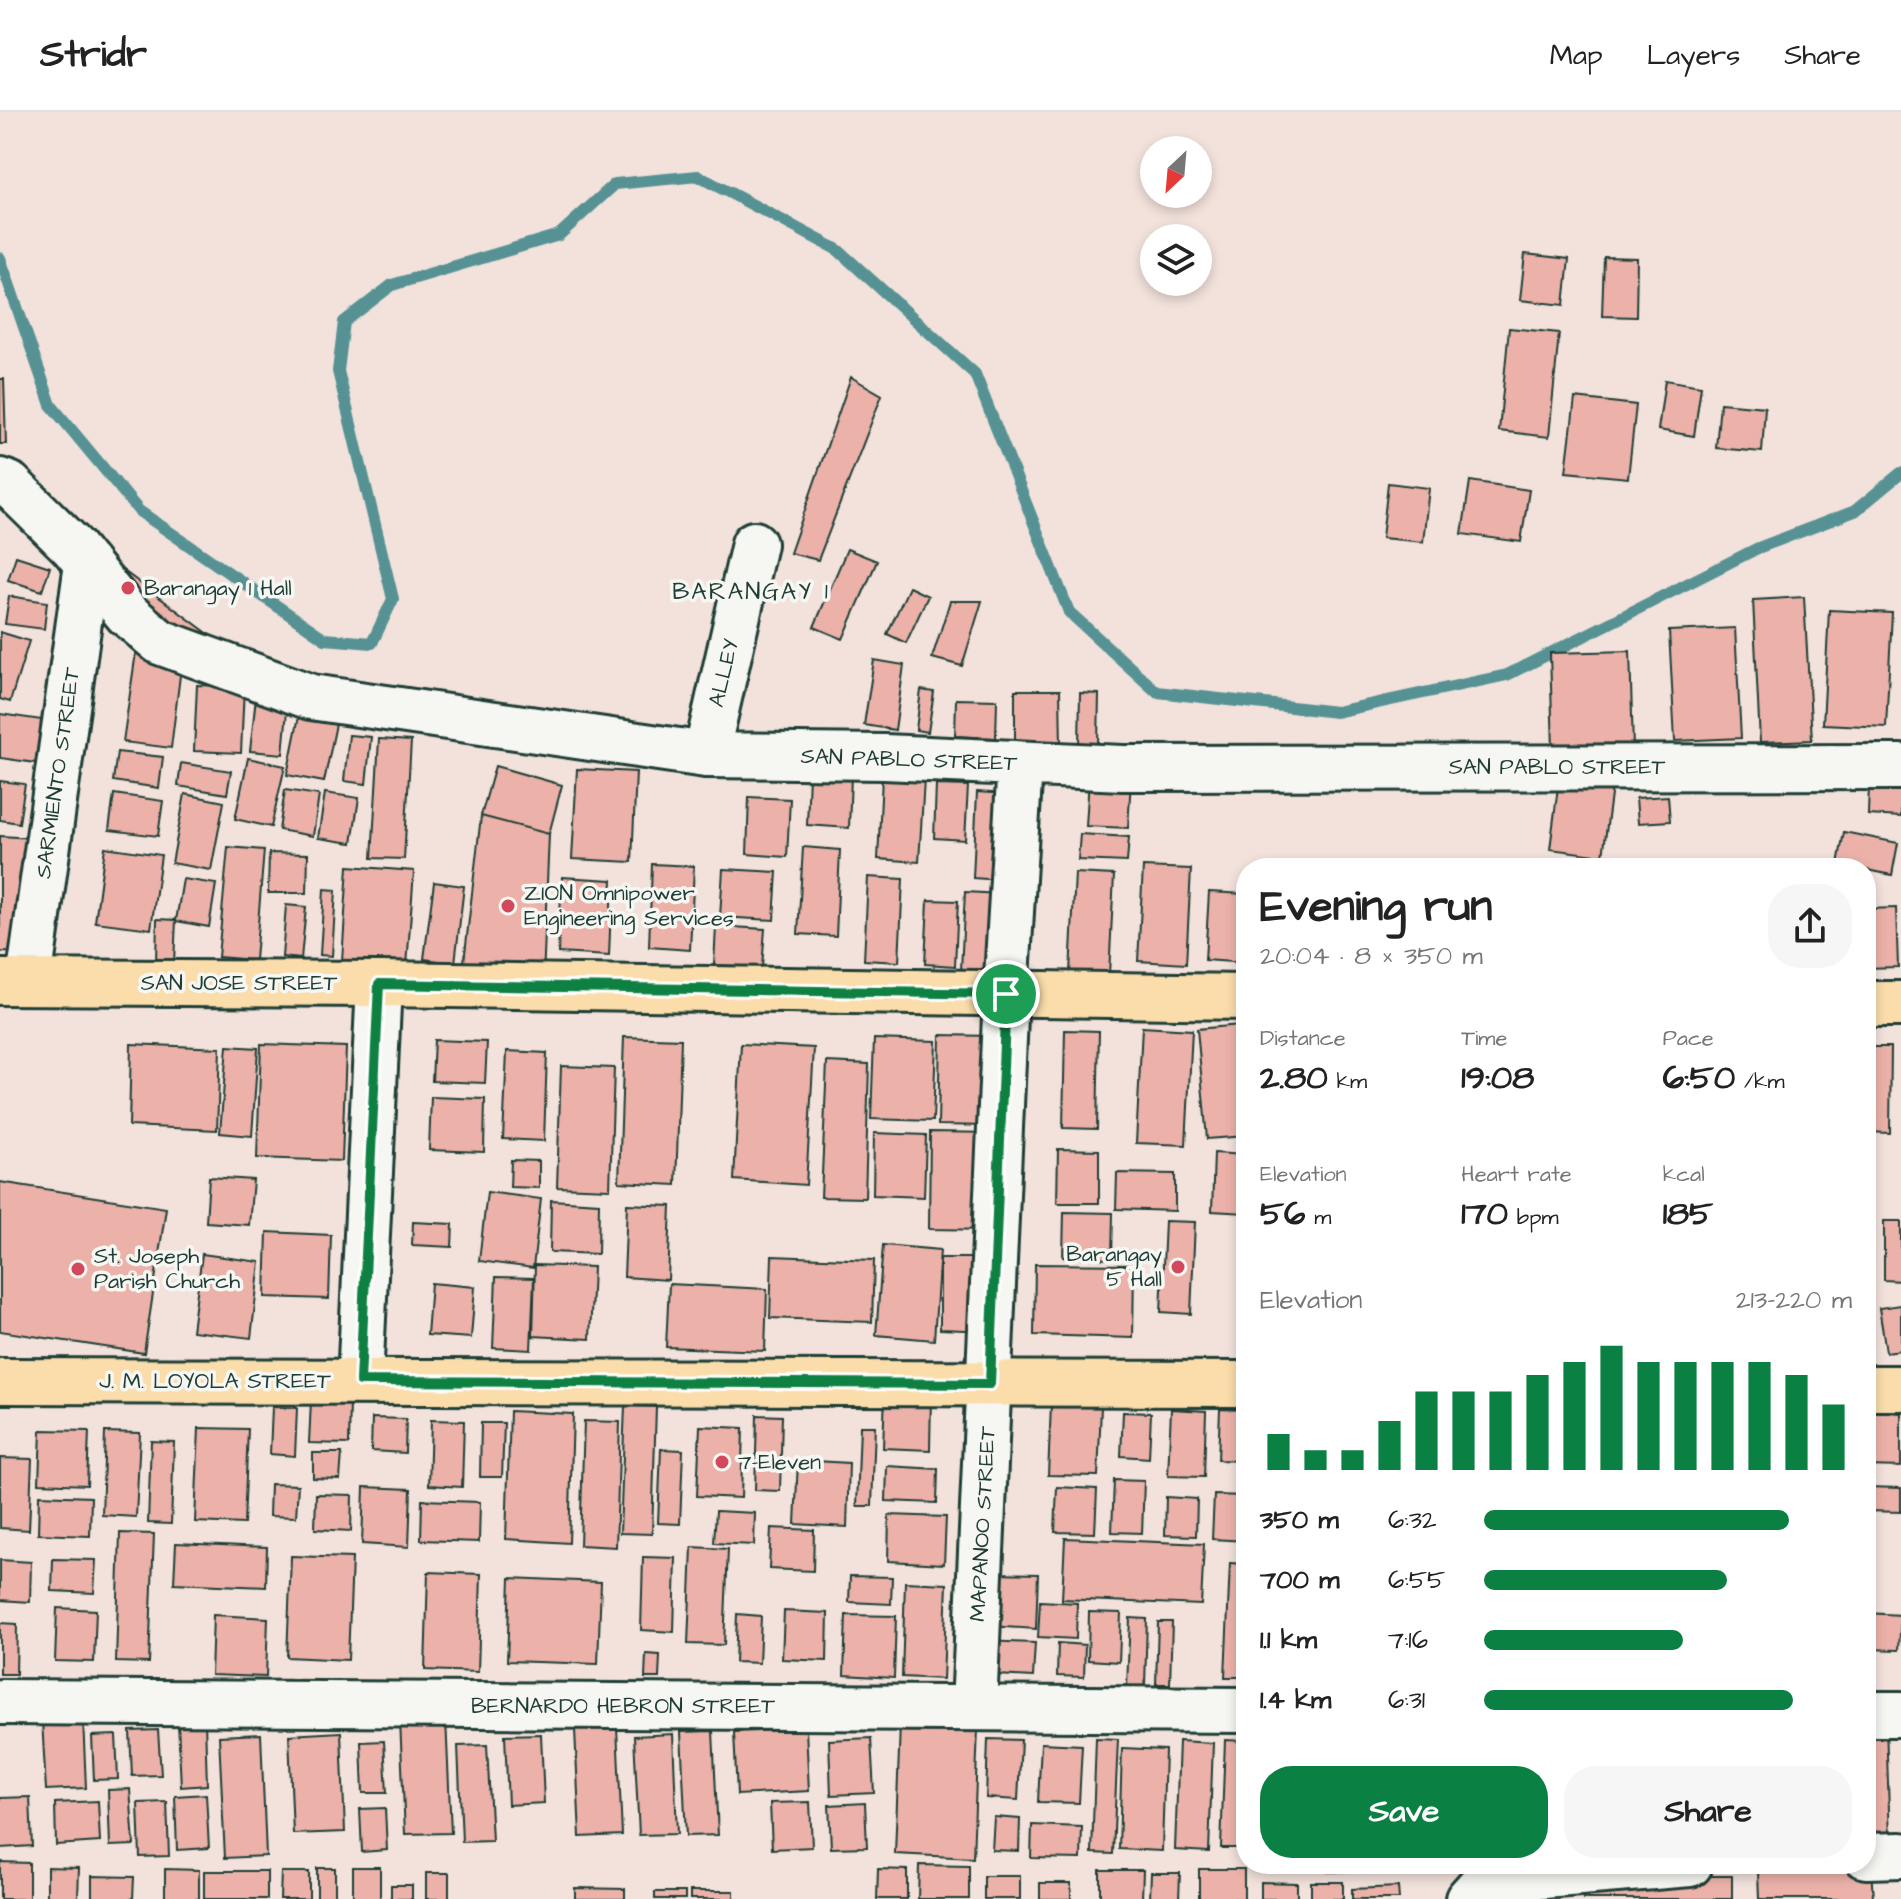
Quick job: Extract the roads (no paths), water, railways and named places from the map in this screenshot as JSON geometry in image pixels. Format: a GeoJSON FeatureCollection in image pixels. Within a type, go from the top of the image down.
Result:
{"type":"FeatureCollection","features":[{"type":"Feature","properties":{"kind":"main road","name":"SAN JOSE STREET"},"geometry":{"type":"LineString","coordinates":[[15,982],[379,984],[1236,997]]}},
{"type":"Feature","properties":{"kind":"main road"},"geometry":{"type":"LineString","coordinates":[[1876,1004],[1901,1004]]}},
{"type":"Feature","properties":{"kind":"main road","name":"J. M. LOYOLA STREET"},"geometry":{"type":"LineString","coordinates":[[0,1381],[1236,1384]]}},
{"type":"Feature","properties":{"kind":"main road"},"geometry":{"type":"LineString","coordinates":[[1876,1388],[1901,1388]]}},
{"type":"Feature","properties":{"kind":"street","name":"SAN PABLO STREET"},"geometry":{"type":"LineString","coordinates":[[0,481],[9,484],[87,564],[127,614],[160,642],[311,697],[706,755],[884,757],[1123,768],[1901,767]]}},
{"type":"Feature","properties":{"kind":"street","name":"ALLEY"},"geometry":{"type":"LineString","coordinates":[[706,755],[754,544]]}},
{"type":"Feature","properties":{"kind":"street","name":"SARMIENTO STREET"},"geometry":{"type":"LineString","coordinates":[[15,982],[87,564]]}},
{"type":"Feature","properties":{"kind":"street","name":"MAPANOO STREET"},"geometry":{"type":"LineString","coordinates":[[974,1708],[1006,994],[1020,764]]}},
{"type":"Feature","properties":{"kind":"street"},"geometry":{"type":"LineString","coordinates":[[360,1381],[379,984]]}},
{"type":"Feature","properties":{"kind":"street","name":"BERNARDO HEBRON STREET"},"geometry":{"type":"LineString","coordinates":[[0,1702],[1236,1710]]}},
{"type":"Feature","properties":{"kind":"street"},"geometry":{"type":"LineString","coordinates":[[1876,1714],[1901,1714]]}},
{"type":"Feature","properties":{"kind":"street"},"geometry":{"type":"LineString","coordinates":[[1876,1856],[1901,1855]]}},
{"type":"Feature","properties":{"kind":"street"},"geometry":{"type":"LineString","coordinates":[[1468,1899],[1484,1881],[1569,1874]]}},
{"type":"Feature","properties":{"kind":"waterway"},"geometry":{"type":"LineString","coordinates":[[0,258],[51,405],[139,511],[325,639],[372,643],[393,599],[338,371],[344,322],[392,285],[559,235],[615,184],[698,176],[838,250],[975,374],[1069,612],[1157,692],[1336,712],[1507,675],[1758,548],[1855,511],[1901,473]]}},
{"type":"Feature","properties":{"kind":"place","name":"Barangay 1 Hall"},"geometry":{"type":"Point","coordinates":[128,588]}},
{"type":"Feature","properties":{"kind":"place","name":"ZION Omnipower Engineering Services"},"geometry":{"type":"Point","coordinates":[508,906]}},
{"type":"Feature","properties":{"kind":"place","name":"Barangay 5 Hall"},"geometry":{"type":"Point","coordinates":[1178,1267]}},
{"type":"Feature","properties":{"kind":"place","name":"St. Joseph Parish Church"},"geometry":{"type":"Point","coordinates":[78,1269]}},
{"type":"Feature","properties":{"kind":"place","name":"7-Eleven"},"geometry":{"type":"Point","coordinates":[722,1462]}},
{"type":"Feature","properties":{"kind":"district","name":"BARANGAY 1"},"geometry":{"type":"Point","coordinates":[751,592]}}]}
